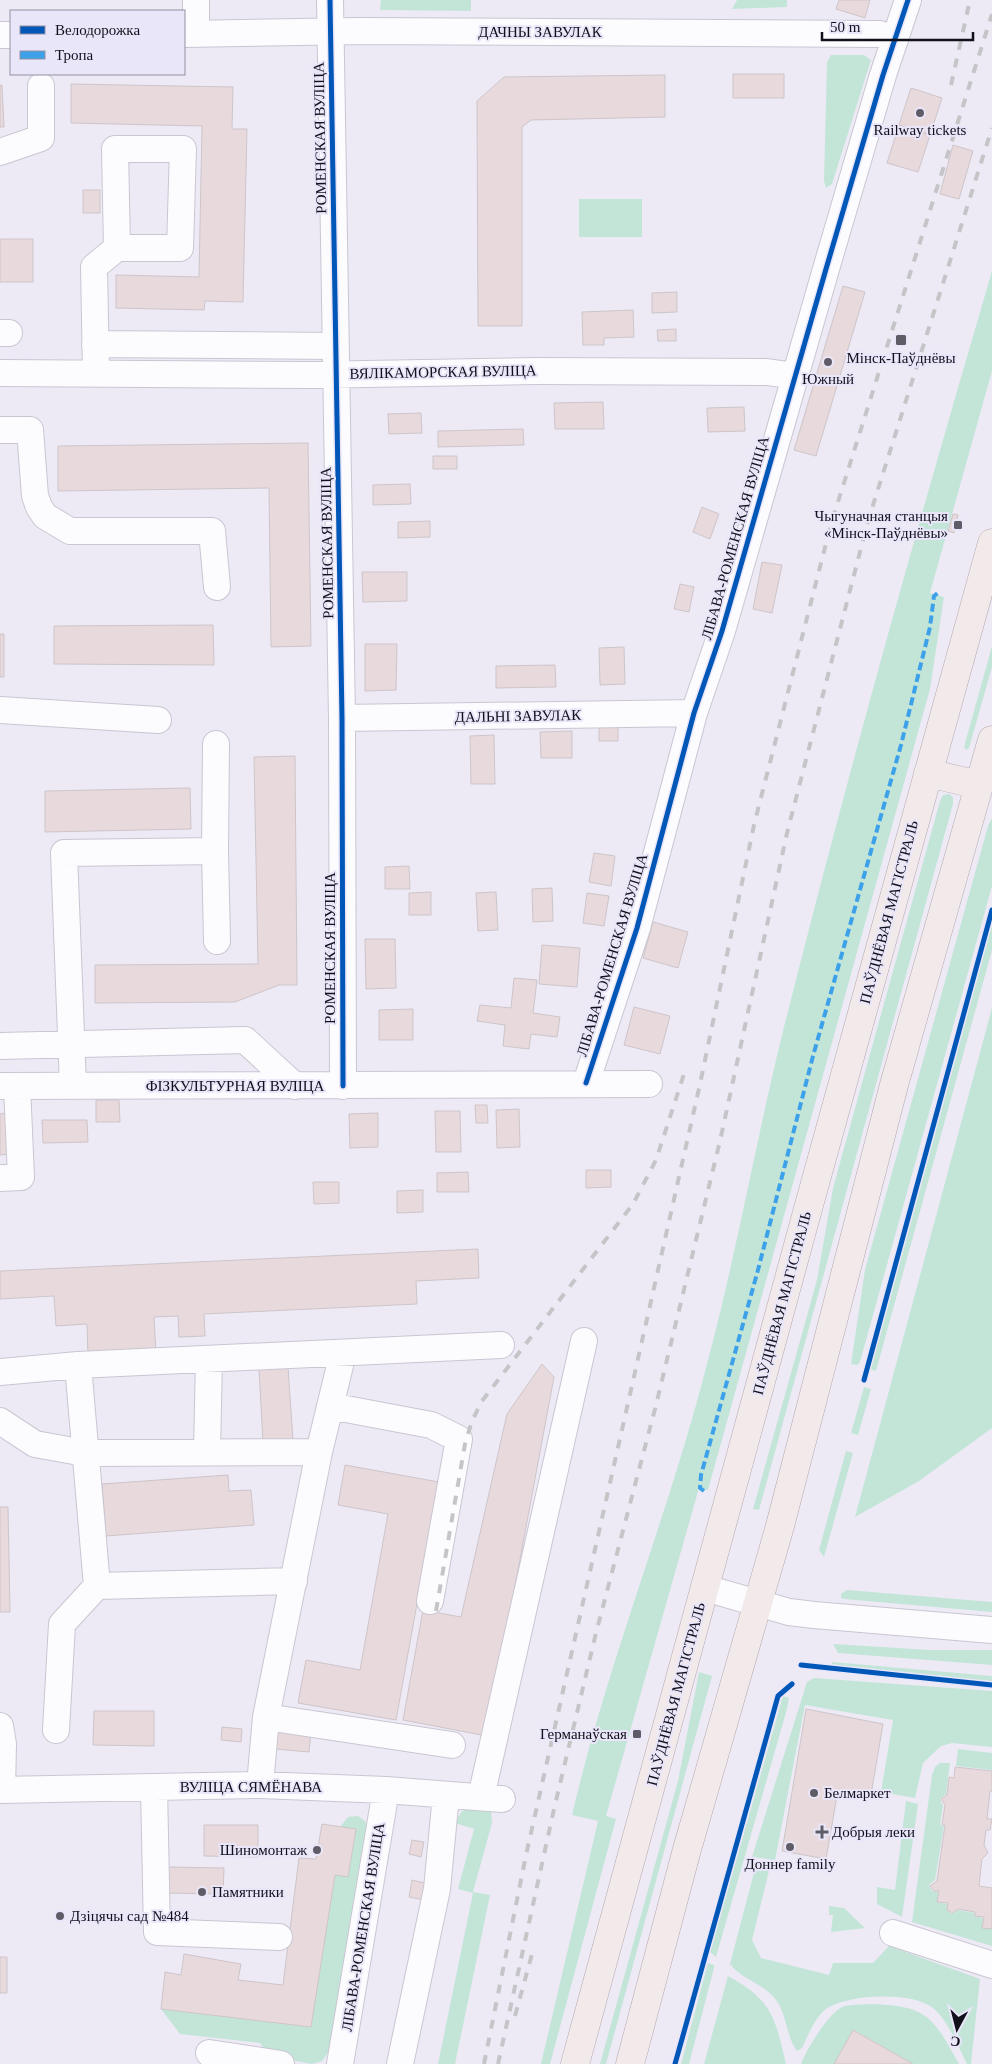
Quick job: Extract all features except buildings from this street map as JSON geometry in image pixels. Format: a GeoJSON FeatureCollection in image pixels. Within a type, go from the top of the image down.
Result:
{"type":"FeatureCollection","features":[{"type":"Feature","properties":{"kind":"main road","name":"ПАЎДНЁВАЯ МАГІСТРАЛЬ"},"geometry":{"type":"LineString","coordinates":[[575,2064],[992,543]]}},
{"type":"Feature","properties":{"kind":"main road"},"geometry":{"type":"LineString","coordinates":[[630,2064],[686,1853],[758,1602],[894,1085],[986,786],[992,740]]}},
{"type":"Feature","properties":{"kind":"main road"},"geometry":{"type":"LineString","coordinates":[[928,773],[986,786]]}},
{"type":"Feature","properties":{"kind":"street"},"geometry":{"type":"LineString","coordinates":[[190,33],[196,0]]}},
{"type":"Feature","properties":{"kind":"street","name":"РОМЕНСКАЯ ВУЛІЦА"},"geometry":{"type":"LineString","coordinates":[[330,0],[342,718],[343,1086]]}},
{"type":"Feature","properties":{"kind":"street","name":"ЛІБАВА-РОМЕНСКАЯ ВУЛІЦА"},"geometry":{"type":"LineString","coordinates":[[586,1083],[637,928],[694,713],[722,631],[795,376],[908,0]]}},
{"type":"Feature","properties":{"kind":"street","name":"ДАЧНЫ ЗАВУЛАК"},"geometry":{"type":"LineString","coordinates":[[190,33],[880,34],[895,40]]}},
{"type":"Feature","properties":{"kind":"street"},"geometry":{"type":"LineString","coordinates":[[0,152],[41,138],[40,86]]}},
{"type":"Feature","properties":{"kind":"street"},"geometry":{"type":"LineString","coordinates":[[96,372],[94,267],[118,248]]}},
{"type":"Feature","properties":{"kind":"street"},"geometry":{"type":"LineString","coordinates":[[96,344],[336,346]]}},
{"type":"Feature","properties":{"kind":"street","name":"ВЯЛІКАМОРСКАЯ ВУЛІЦА"},"geometry":{"type":"LineString","coordinates":[[0,374],[96,372],[337,374],[537,371],[767,372],[795,376]]}},
{"type":"Feature","properties":{"kind":"street"},"geometry":{"type":"LineString","coordinates":[[0,430],[30,430],[35,496],[45,516],[70,531],[212,531],[217,587]]}},
{"type":"Feature","properties":{"kind":"street"},"geometry":{"type":"LineString","coordinates":[[0,710],[158,720]]}},
{"type":"Feature","properties":{"kind":"street","name":"ДАЛЬНІ ЗАВУЛАК"},"geometry":{"type":"LineString","coordinates":[[342,718],[694,713]]}},
{"type":"Feature","properties":{"kind":"street"},"geometry":{"type":"LineString","coordinates":[[216,744],[215,851],[217,941]]}},
{"type":"Feature","properties":{"kind":"street"},"geometry":{"type":"LineString","coordinates":[[72,1086],[64,854],[215,851]]}},
{"type":"Feature","properties":{"kind":"street"},"geometry":{"type":"LineString","coordinates":[[0,1046],[245,1040],[295,1086]]}},
{"type":"Feature","properties":{"kind":"street","name":"ФІЗКУЛЬТУРНАЯ ВУЛІЦА"},"geometry":{"type":"LineString","coordinates":[[8,1086],[649,1084]]}},
{"type":"Feature","properties":{"kind":"street"},"geometry":{"type":"LineString","coordinates":[[0,1178],[21,1176],[8,1086]]}},
{"type":"Feature","properties":{"kind":"street","name":"ВУЛІЦА СЯМЁНАВА"},"geometry":{"type":"LineString","coordinates":[[1,1790],[260,1785],[386,1790],[492,1798],[584,1341]]}},
{"type":"Feature","properties":{"kind":"street"},"geometry":{"type":"LineString","coordinates":[[0,1372],[78,1365],[501,1345]]}},
{"type":"Feature","properties":{"kind":"street"},"geometry":{"type":"LineString","coordinates":[[260,1785],[266,1718],[319,1452],[344,1353]]}},
{"type":"Feature","properties":{"kind":"street"},"geometry":{"type":"LineString","coordinates":[[208,1452],[209,1359]]}},
{"type":"Feature","properties":{"kind":"street"},"geometry":{"type":"LineString","coordinates":[[56,1730],[62,1624],[96,1586],[78,1365]]}},
{"type":"Feature","properties":{"kind":"street"},"geometry":{"type":"LineString","coordinates":[[330,1406],[431,1425],[459,1439],[430,1601]]}},
{"type":"Feature","properties":{"kind":"street"},"geometry":{"type":"LineString","coordinates":[[0,1421],[35,1444],[86,1453],[319,1452]]}},
{"type":"Feature","properties":{"kind":"street"},"geometry":{"type":"LineString","coordinates":[[96,1586],[294,1581]]}},
{"type":"Feature","properties":{"kind":"street"},"geometry":{"type":"LineString","coordinates":[[704,1588],[789,1612],[992,1630]]}},
{"type":"Feature","properties":{"kind":"street"},"geometry":{"type":"LineString","coordinates":[[266,1718],[452,1745]]}},
{"type":"Feature","properties":{"kind":"street"},"geometry":{"type":"LineString","coordinates":[[0,1726],[3,1744],[1,1790]]}},
{"type":"Feature","properties":{"kind":"street"},"geometry":{"type":"LineString","coordinates":[[154,1787],[157,1932],[279,1936]]}},
{"type":"Feature","properties":{"kind":"street","name":"ЛІБАВА-РОМЕНСКАЯ ВУЛІЦА"},"geometry":{"type":"LineString","coordinates":[[340,2064],[386,1790]]}},
{"type":"Feature","properties":{"kind":"street"},"geometry":{"type":"LineString","coordinates":[[400,2064],[436,1890],[446,1795]]}},
{"type":"Feature","properties":{"kind":"street"},"geometry":{"type":"LineString","coordinates":[[893,1933],[992,1966]]}},
{"type":"Feature","properties":{"kind":"street"},"geometry":{"type":"LineString","coordinates":[[209,2053],[281,2064]]}},
{"type":"Feature","properties":{"kind":"green space"},"geometry":{"type":"Polygon","coordinates":[[[381,0],[471,0],[471,11],[380,10],[381,0]]]}},
{"type":"Feature","properties":{"kind":"green space"},"geometry":{"type":"Polygon","coordinates":[[[737,0],[787,0],[787,7],[732,9],[737,0]]]}},
{"type":"Feature","properties":{"kind":"green space"},"geometry":{"type":"Polygon","coordinates":[[[831,55],[864,55],[871,60],[832,184],[826,188],[824,181],[827,62],[831,55]]]}},
{"type":"Feature","properties":{"kind":"green space"},"geometry":{"type":"Polygon","coordinates":[[[579,199],[642,199],[642,237],[579,237],[579,199]]]}},
{"type":"Feature","properties":{"kind":"green space"},"geometry":{"type":"Polygon","coordinates":[[[992,271],[992,371],[930,593],[944,597],[930,689],[708,1490],[699,1488],[606,1816],[616,1819],[550,2064],[541,2064],[598,1821],[572,1815],[603,1700],[692,1417],[718,1319],[773,1072],[807,935],[884,650],[992,271]]]}},
{"type":"Feature","properties":{"kind":"green space"},"geometry":{"type":"Polygon","coordinates":[[[992,646],[992,667],[969,748],[966,750],[964,747],[992,646]]]}},
{"type":"Feature","properties":{"kind":"green space"},"geometry":{"type":"Polygon","coordinates":[[[950,794],[953,798],[953,804],[759,1510],[753,1509],[817,1280],[833,1188],[940,801],[943,795],[950,794]]]}},
{"type":"Feature","properties":{"kind":"green space"},"geometry":{"type":"Polygon","coordinates":[[[992,818],[992,886],[860,1362],[857,1365],[851,1364],[865,1270],[988,826],[992,818]]]}},
{"type":"Feature","properties":{"kind":"green space"},"geometry":{"type":"Polygon","coordinates":[[[992,924],[992,950],[876,1371],[869,1369],[992,924]]]}},
{"type":"Feature","properties":{"kind":"green space"},"geometry":{"type":"Polygon","coordinates":[[[992,1008],[992,1428],[919,1481],[855,1517],[992,1008]]]}},
{"type":"Feature","properties":{"kind":"green space"},"geometry":{"type":"Polygon","coordinates":[[[864,1387],[871,1389],[858,1435],[851,1433],[864,1387]]]}},
{"type":"Feature","properties":{"kind":"green space"},"geometry":{"type":"Polygon","coordinates":[[[846,1451],[853,1453],[824,1557],[819,1550],[846,1451]]]}},
{"type":"Feature","properties":{"kind":"green space"},"geometry":{"type":"Polygon","coordinates":[[[847,1590],[992,1602],[992,1612],[841,1598],[841,1594],[847,1590]]]}},
{"type":"Feature","properties":{"kind":"green space"},"geometry":{"type":"Polygon","coordinates":[[[833,1644],[930,1650],[992,1650],[992,1665],[838,1653],[833,1644]]]}},
{"type":"Feature","properties":{"kind":"green space"},"geometry":{"type":"Polygon","coordinates":[[[832,1662],[992,1676],[992,1681],[832,1668],[832,1662]]]}},
{"type":"Feature","properties":{"kind":"green space"},"geometry":{"type":"Polygon","coordinates":[[[699,1672],[712,1676],[606,2064],[600,2064],[678,1781],[699,1672]]]}},
{"type":"Feature","properties":{"kind":"green space"},"geometry":{"type":"Polygon","coordinates":[[[814,1678],[992,1691],[992,1747],[952,1743],[941,1746],[923,1763],[915,1798],[881,1792],[893,1720],[805,1705],[775,1860],[752,1857],[807,1682],[814,1678]]]}},
{"type":"Feature","properties":{"kind":"green space"},"geometry":{"type":"Polygon","coordinates":[[[783,1696],[789,1698],[787,1709],[716,1957],[710,1952],[783,1696]]]}},
{"type":"Feature","properties":{"kind":"green space"},"geometry":{"type":"Polygon","coordinates":[[[958,1749],[992,1753],[992,1770],[956,1766],[958,1749]]]}},
{"type":"Feature","properties":{"kind":"green space"},"geometry":{"type":"Polygon","coordinates":[[[940,1763],[950,1763],[946,1794],[940,1799],[943,1806],[940,1825],[944,1826],[935,1880],[929,1885],[932,1891],[938,1892],[937,1902],[947,1904],[947,1910],[951,1914],[958,1910],[975,1913],[974,1916],[983,1918],[982,1928],[992,1929],[992,1946],[912,1922],[932,1775],[935,1767],[940,1763]]]}},
{"type":"Feature","properties":{"kind":"green space"},"geometry":{"type":"Polygon","coordinates":[[[906,1801],[918,1804],[902,1917],[877,1904],[877,1887],[895,1890],[906,1801]]]}},
{"type":"Feature","properties":{"kind":"green space"},"geometry":{"type":"Polygon","coordinates":[[[472,1807],[491,1811],[492,1823],[473,1892],[490,1895],[455,2064],[438,2064],[473,1893],[458,1889],[474,1829],[455,1823],[462,1811],[472,1807]]]}},
{"type":"Feature","properties":{"kind":"green space"},"geometry":{"type":"Polygon","coordinates":[[[358,1816],[365,1821],[369,1831],[329,2051],[322,2061],[312,2064],[269,2056],[260,2043],[180,2034],[161,2009],[310,2027],[335,1875],[348,1877],[356,1830],[340,1827],[348,1817],[358,1816]]]}},
{"type":"Feature","properties":{"kind":"green space"},"geometry":{"type":"Polygon","coordinates":[[[756,1865],[770,1867],[752,1940],[761,1958],[829,1975],[833,1963],[873,1963],[889,1946],[980,1979],[971,2064],[967,2064],[948,2026],[933,2008],[911,1999],[896,1997],[880,1996],[849,2000],[826,2009],[815,2022],[802,2048],[797,2051],[776,2000],[766,1990],[741,1974],[730,1964],[756,1865]]]}},
{"type":"Feature","properties":{"kind":"green space"},"geometry":{"type":"Polygon","coordinates":[[[829,1906],[844,1908],[865,1928],[831,1932],[833,1915],[829,1915],[829,1906]]]}},
{"type":"Feature","properties":{"kind":"green space"},"geometry":{"type":"Polygon","coordinates":[[[708,1963],[714,1965],[714,1968],[689,2064],[681,2064],[708,1963]]]}},
{"type":"Feature","properties":{"kind":"green space"},"geometry":{"type":"Polygon","coordinates":[[[728,1976],[754,1993],[769,2011],[778,2034],[786,2064],[704,2064],[728,1976]]]}},
{"type":"Feature","properties":{"kind":"green space"},"geometry":{"type":"Polygon","coordinates":[[[870,2004],[904,2007],[926,2016],[942,2034],[959,2064],[913,2064],[854,2030],[834,2064],[801,2064],[818,2033],[836,2011],[845,2006],[870,2004]]]}},
{"type":"Feature","properties":{"kind":"railway"},"geometry":{"type":"LineString","coordinates":[[951,85],[970,0]]}},
{"type":"Feature","properties":{"kind":"railway"},"geometry":{"type":"LineString","coordinates":[[484,2064],[526,1855],[700,1084],[754,825],[831,524],[992,14]]}},
{"type":"Feature","properties":{"kind":"railway"},"geometry":{"type":"LineString","coordinates":[[498,2064],[554,1809],[596,1633],[655,1409],[720,1141],[787,833],[868,521],[992,128]]}},
{"type":"Feature","properties":{"kind":"railway"},"geometry":{"type":"LineString","coordinates":[[436,1611],[465,1444],[472,1421],[482,1401],[633,1204],[656,1160],[686,1068]]}},
{"type":"Feature","properties":{"kind":"railway"},"geometry":{"type":"LineString","coordinates":[[515,2016],[532,1954]]}},
{"type":"Feature","properties":{"kind":"marked path"},"geometry":{"type":"LineString","coordinates":[[704,1491],[700,1488],[701,1475],[758,1270],[813,1056],[901,745],[930,627],[934,596],[939,592]]}},
{"type":"Feature","properties":{"kind":"cycle path"},"geometry":{"type":"LineString","coordinates":[[330,0],[342,718],[343,1086]]}},
{"type":"Feature","properties":{"kind":"cycle path"},"geometry":{"type":"LineString","coordinates":[[586,1083],[637,928],[694,713],[722,631],[883,75],[908,0]]}},
{"type":"Feature","properties":{"kind":"cycle path"},"geometry":{"type":"LineString","coordinates":[[864,1380],[992,910]]}},
{"type":"Feature","properties":{"kind":"cycle path"},"geometry":{"type":"LineString","coordinates":[[801,1665],[992,1685]]}},
{"type":"Feature","properties":{"kind":"cycle path"},"geometry":{"type":"LineString","coordinates":[[675,2064],[778,1696],[792,1684]]}},
{"type":"Feature","properties":{"kind":"place","name":"Railway tickets"},"geometry":{"type":"Point","coordinates":[920,113]}},
{"type":"Feature","properties":{"kind":"place","name":"Мінск-Паўднёвы"},"geometry":{"type":"Point","coordinates":[901,340]}},
{"type":"Feature","properties":{"kind":"place","name":"Южный"},"geometry":{"type":"Point","coordinates":[828,362]}},
{"type":"Feature","properties":{"kind":"place","name":"Чыгуначная станцыя «Мінск-Паўднёвы»"},"geometry":{"type":"Point","coordinates":[958,525]}},
{"type":"Feature","properties":{"kind":"place","name":"Германаўская"},"geometry":{"type":"Point","coordinates":[637,1734]}},
{"type":"Feature","properties":{"kind":"place","name":"Белмаркет"},"geometry":{"type":"Point","coordinates":[814,1793]}},
{"type":"Feature","properties":{"kind":"place","name":"Добрыя леки"},"geometry":{"type":"Point","coordinates":[822,1832]}},
{"type":"Feature","properties":{"kind":"place","name":"Доннер family"},"geometry":{"type":"Point","coordinates":[790,1847]}},
{"type":"Feature","properties":{"kind":"place","name":"Шиномонтаж"},"geometry":{"type":"Point","coordinates":[317,1850]}},
{"type":"Feature","properties":{"kind":"place","name":"Памятники"},"geometry":{"type":"Point","coordinates":[202,1892]}},
{"type":"Feature","properties":{"kind":"place","name":"Дзіцячы сад №484"},"geometry":{"type":"Point","coordinates":[60,1916]}}]}
